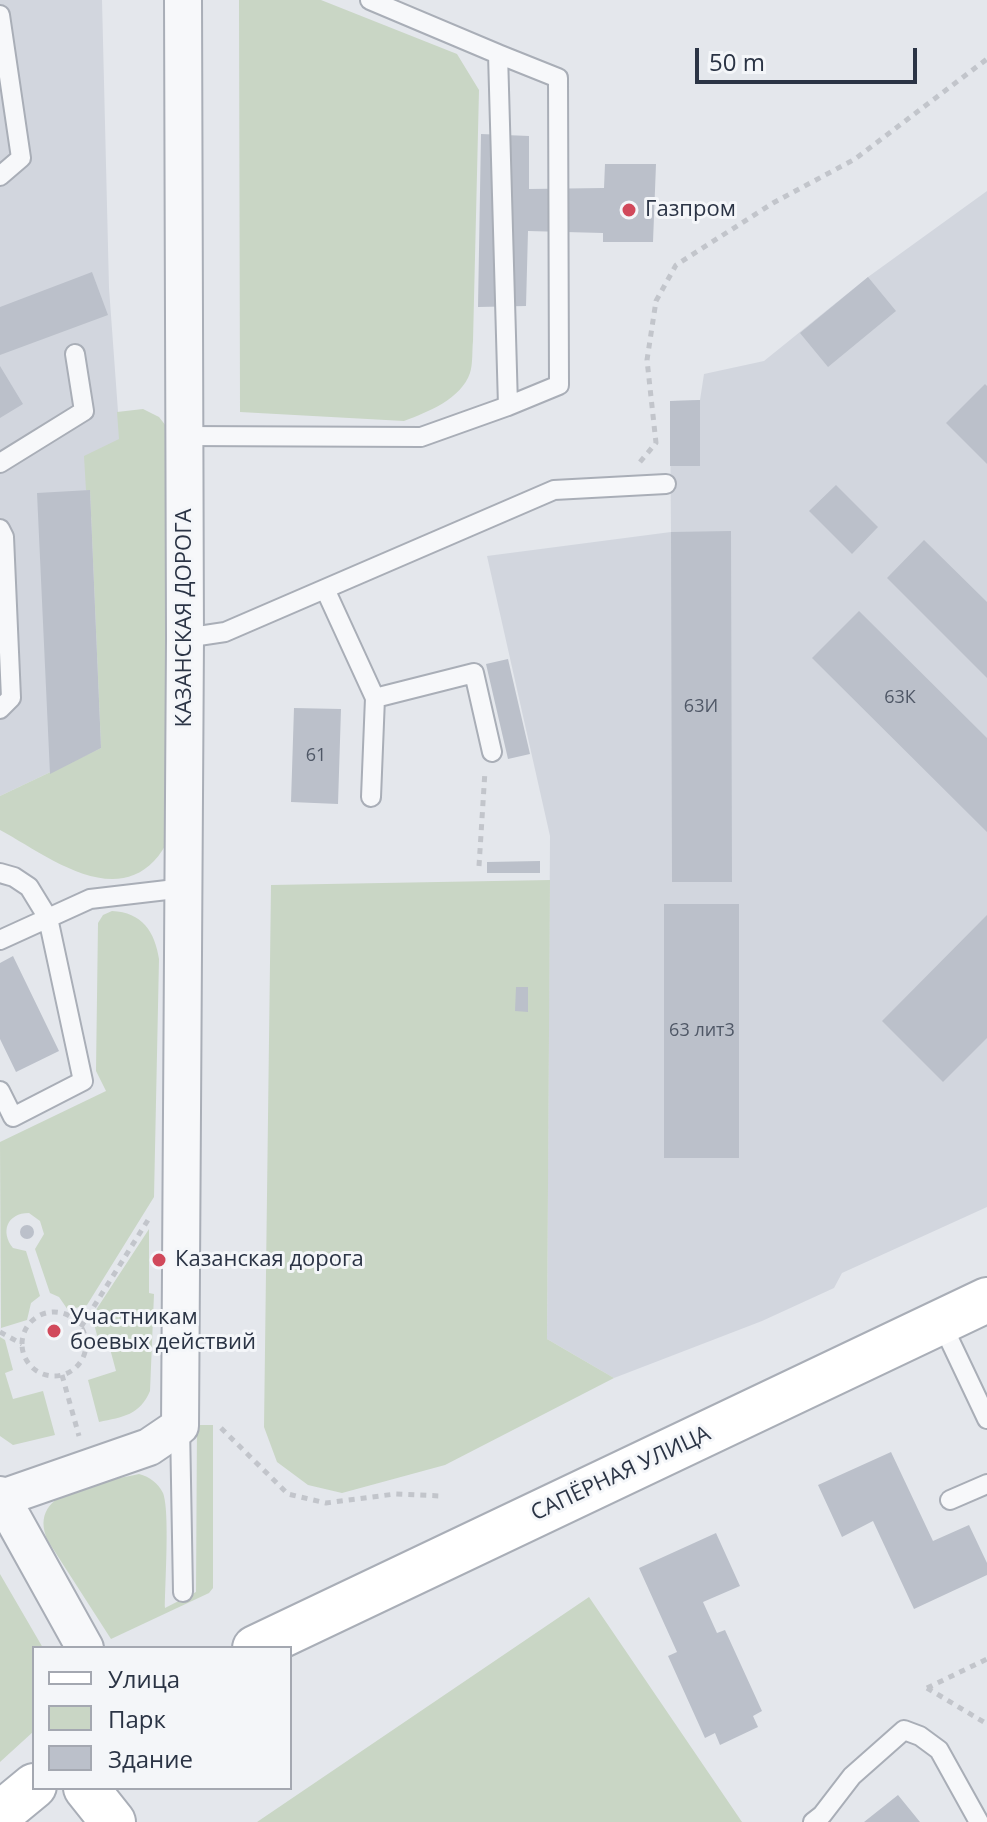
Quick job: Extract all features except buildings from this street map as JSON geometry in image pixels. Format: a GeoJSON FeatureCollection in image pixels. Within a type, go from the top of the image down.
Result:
{"type":"FeatureCollection","features":[{"type":"Feature","properties":{"kind":"street","name":"КАЗАНСКАЯ ДОРОГА"},"geometry":{"type":"LineString","coordinates":[[180,1426],[185,638],[183,0]]}},
{"type":"Feature","properties":{"kind":"street","name":"САПЁРНАЯ УЛИЦА"},"geometry":{"type":"LineString","coordinates":[[259,1646],[987,1300]]}},
{"type":"Feature","properties":{"kind":"street"},"geometry":{"type":"LineString","coordinates":[[84,1646],[1,1497],[149,1447],[180,1426]]}},
{"type":"Feature","properties":{"kind":"street"},"geometry":{"type":"LineString","coordinates":[[0,1814],[32,1788]]}},
{"type":"Feature","properties":{"kind":"street"},"geometry":{"type":"LineString","coordinates":[[88,1790],[113,1822]]}},
{"type":"Feature","properties":{"kind":"lane"},"geometry":{"type":"LineString","coordinates":[[184,436],[421,437],[559,385],[558,78],[370,0]]}},
{"type":"Feature","properties":{"kind":"lane"},"geometry":{"type":"LineString","coordinates":[[0,15],[21,158],[0,176]]}},
{"type":"Feature","properties":{"kind":"lane"},"geometry":{"type":"LineString","coordinates":[[498,54],[508,406]]}},
{"type":"Feature","properties":{"kind":"lane"},"geometry":{"type":"LineString","coordinates":[[0,463],[84,411],[75,354]]}},
{"type":"Feature","properties":{"kind":"lane"},"geometry":{"type":"LineString","coordinates":[[185,638],[225,632],[554,490],[666,484]]}},
{"type":"Feature","properties":{"kind":"lane"},"geometry":{"type":"LineString","coordinates":[[0,529],[4,537],[4,622],[11,698],[0,709]]}},
{"type":"Feature","properties":{"kind":"lane"},"geometry":{"type":"LineString","coordinates":[[325,589],[375,698],[371,797]]}},
{"type":"Feature","properties":{"kind":"lane"},"geometry":{"type":"LineString","coordinates":[[375,698],[474,673],[492,752]]}},
{"type":"Feature","properties":{"kind":"lane"},"geometry":{"type":"LineString","coordinates":[[0,873],[14,877],[29,887],[48,918],[83,1081],[7,1120],[0,1091]]}},
{"type":"Feature","properties":{"kind":"lane"},"geometry":{"type":"LineString","coordinates":[[0,940],[90,899],[184,888]]}},
{"type":"Feature","properties":{"kind":"lane"},"geometry":{"type":"LineString","coordinates":[[941,1322],[987,1419]]}},
{"type":"Feature","properties":{"kind":"lane"},"geometry":{"type":"LineString","coordinates":[[180,1426],[183,1592]]}},
{"type":"Feature","properties":{"kind":"lane"},"geometry":{"type":"LineString","coordinates":[[950,1500],[987,1484]]}},
{"type":"Feature","properties":{"kind":"lane"},"geometry":{"type":"LineString","coordinates":[[813,1822],[852,1776],[904,1730],[920,1736],[939,1750],[979,1822]]}},
{"type":"Feature","properties":{"kind":"path"},"geometry":{"type":"LineString","coordinates":[[620,487],[656,443],[647,360],[656,301],[676,265],[773,203],[855,159],[987,59]]}},
{"type":"Feature","properties":{"kind":"path"},"geometry":{"type":"LineString","coordinates":[[479,866],[485,768],[492,752]]}},
{"type":"Feature","properties":{"kind":"path"},"geometry":{"type":"LineString","coordinates":[[81,1327],[153,1213]]}},
{"type":"Feature","properties":{"kind":"path"},"geometry":{"type":"LineString","coordinates":[[45,1314],[65,1314],[81,1327],[86,1346],[84,1356],[71,1371],[52,1376],[34,1370],[28,1363],[22,1344],[28,1325],[45,1314]]}},
{"type":"Feature","properties":{"kind":"path"},"geometry":{"type":"LineString","coordinates":[[0,1332],[22,1344]]}},
{"type":"Feature","properties":{"kind":"path"},"geometry":{"type":"LineString","coordinates":[[62,1375],[79,1436]]}},
{"type":"Feature","properties":{"kind":"path"},"geometry":{"type":"LineString","coordinates":[[221,1428],[288,1494],[326,1503],[395,1494],[441,1496]]}},
{"type":"Feature","properties":{"kind":"path"},"geometry":{"type":"LineString","coordinates":[[987,1659],[927,1688],[987,1724]]}},
{"type":"Feature","properties":{"kind":"shaded area"},"geometry":{"type":"Polygon","coordinates":[[[0,0],[102,0],[109,288],[120,439],[90,490],[101,748],[0,796],[0,0]]]}},
{"type":"Feature","properties":{"kind":"shaded area"},"geometry":{"type":"Polygon","coordinates":[[[987,191],[987,1207],[842,1273],[834,1288],[762,1321],[614,1378],[547,1339],[550,836],[487,556],[671,532],[670,401],[700,400],[704,374],[764,361],[868,277],[987,191]]]}},
{"type":"Feature","properties":{"kind":"green space"},"geometry":{"type":"Polygon","coordinates":[[[239,0],[321,0],[457,54],[479,90],[471,369],[466,382],[451,397],[404,421],[240,412],[239,0]]]}},
{"type":"Feature","properties":{"kind":"green space"},"geometry":{"type":"Polygon","coordinates":[[[143,409],[159,417],[170,431],[169,840],[154,861],[137,874],[117,879],[77,871],[0,830],[0,796],[101,748],[90,491],[86,490],[84,456],[119,439],[117,412],[143,409]]]}},
{"type":"Feature","properties":{"kind":"green space"},"geometry":{"type":"Polygon","coordinates":[[[550,880],[547,1339],[614,1378],[445,1465],[342,1493],[308,1485],[277,1462],[264,1427],[271,885],[550,880]]]}},
{"type":"Feature","properties":{"kind":"green space"},"geometry":{"type":"Polygon","coordinates":[[[112,911],[131,915],[145,925],[154,940],[159,959],[154,1197],[87,1305],[68,1310],[59,1297],[50,1293],[35,1249],[44,1234],[40,1221],[29,1213],[15,1216],[8,1224],[7,1236],[13,1248],[26,1251],[40,1296],[31,1303],[27,1320],[1,1328],[0,1142],[106,1091],[96,1071],[98,923],[103,915],[112,911]]]}},
{"type":"Feature","properties":{"kind":"green space"},"geometry":{"type":"Polygon","coordinates":[[[149,1229],[149,1293],[154,1294],[150,1391],[136,1410],[99,1422],[88,1380],[116,1371],[109,1345],[100,1347],[92,1316],[149,1229]]]}},
{"type":"Feature","properties":{"kind":"green space"},"geometry":{"type":"Polygon","coordinates":[[[0,1337],[5,1340],[13,1370],[5,1373],[13,1399],[43,1391],[55,1435],[13,1445],[0,1436],[0,1337]]]}},
{"type":"Feature","properties":{"kind":"green space"},"geometry":{"type":"Polygon","coordinates":[[[197,1425],[213,1425],[213,1588],[209,1593],[111,1639],[48,1541],[44,1523],[47,1509],[72,1491],[89,1485],[139,1474],[150,1479],[161,1489],[165,1502],[165,1608],[196,1592],[197,1425]]]}},
{"type":"Feature","properties":{"kind":"green space"},"geometry":{"type":"Polygon","coordinates":[[[0,1574],[42,1646],[32,1646],[32,1733],[0,1762],[0,1574]]]}},
{"type":"Feature","properties":{"kind":"green space"},"geometry":{"type":"Polygon","coordinates":[[[589,1597],[742,1822],[257,1822],[589,1597]]]}},
{"type":"Feature","properties":{"kind":"place","name":"Газпром"},"geometry":{"type":"Point","coordinates":[629,210]}},
{"type":"Feature","properties":{"kind":"place","name":"Казанская дорога"},"geometry":{"type":"Point","coordinates":[159,1260]}},
{"type":"Feature","properties":{"kind":"place","name":"Участникам боевых действий"},"geometry":{"type":"Point","coordinates":[54,1331]}}]}
